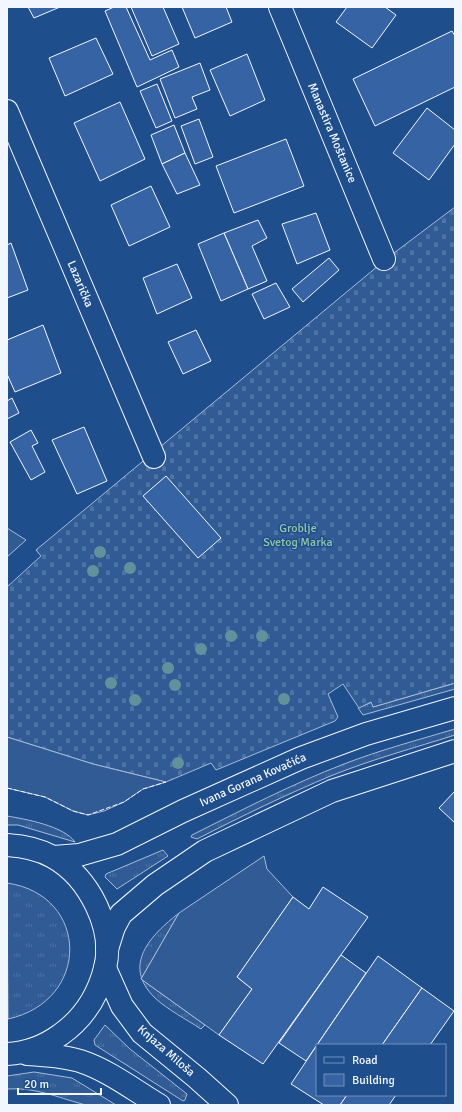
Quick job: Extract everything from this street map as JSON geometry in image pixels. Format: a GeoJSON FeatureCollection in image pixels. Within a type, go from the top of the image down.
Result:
{"type":"FeatureCollection","features":[{"type":"Feature","properties":{"kind":"main road","name":"Manastira Moštanice"},"geometry":{"type":"LineString","coordinates":[[280,7],[384,259]]}},
{"type":"Feature","properties":{"kind":"main road","name":"Lazarička"},"geometry":{"type":"LineString","coordinates":[[7,111],[154,458]]}},
{"type":"Feature","properties":{"kind":"main road","name":"Ivana Gorana Kovačića"},"geometry":{"type":"LineString","coordinates":[[54,857],[79,855],[117,844],[182,810],[301,758],[366,734],[455,708]]}},
{"type":"Feature","properties":{"kind":"main road"},"geometry":{"type":"LineString","coordinates":[[12,1053],[48,1044],[74,1025],[94,999],[114,927],[121,914],[155,885],[205,851],[332,791],[455,751]]}},
{"type":"Feature","properties":{"kind":"main road"},"geometry":{"type":"LineString","coordinates":[[7,845],[27,847],[54,857]]}},
{"type":"Feature","properties":{"kind":"main road","name":"Knjaza Miloša"},"geometry":{"type":"LineString","coordinates":[[54,857],[73,872],[89,890],[100,912],[106,958],[122,1006],[142,1033],[197,1078],[227,1105]]}},
{"type":"Feature","properties":{"kind":"main road"},"geometry":{"type":"LineString","coordinates":[[12,1053],[54,1055],[81,1062],[117,1079],[159,1105]]}},
{"type":"Feature","properties":{"kind":"green space","name":"Groblje Svetog Marka"},"geometry":{"type":"Polygon","coordinates":[[[455,207],[455,683],[373,707],[371,702],[359,708],[343,684],[328,694],[338,717],[335,721],[216,770],[211,763],[166,782],[93,764],[7,737],[7,587],[41,556],[36,550],[390,256],[455,207]]]}},
{"type":"Feature","properties":{"kind":"green space"},"geometry":{"type":"Polygon","coordinates":[[[455,683],[455,689],[363,715],[358,708],[372,702],[373,707],[455,683]]]}},
{"type":"Feature","properties":{"kind":"green space"},"geometry":{"type":"Polygon","coordinates":[[[455,729],[455,735],[348,769],[299,790],[197,839],[191,837],[192,835],[248,807],[344,764],[399,745],[455,729]]]}},
{"type":"Feature","properties":{"kind":"green space"},"geometry":{"type":"Polygon","coordinates":[[[7,816],[44,824],[70,836],[75,842],[18,825],[7,825],[7,816]]]}},
{"type":"Feature","properties":{"kind":"green space"},"geometry":{"type":"Polygon","coordinates":[[[163,850],[168,856],[117,889],[105,877],[106,874],[163,850]]]}},
{"type":"Feature","properties":{"kind":"green space"},"geometry":{"type":"Polygon","coordinates":[[[7,883],[34,892],[54,907],[66,927],[70,949],[66,971],[55,992],[35,1008],[8,1019],[7,883]]]}},
{"type":"Feature","properties":{"kind":"green space"},"geometry":{"type":"Polygon","coordinates":[[[179,913],[142,977],[140,974],[140,962],[144,951],[159,931],[179,913]]]}},
{"type":"Feature","properties":{"kind":"green space"},"geometry":{"type":"Polygon","coordinates":[[[143,980],[205,1025],[201,1029],[166,1006],[155,998],[145,986],[143,980]]]}},
{"type":"Feature","properties":{"kind":"green space"},"geometry":{"type":"Polygon","coordinates":[[[105,1025],[130,1049],[187,1094],[185,1100],[183,1101],[95,1045],[94,1040],[105,1025]]]}},
{"type":"Feature","properties":{"kind":"green space"},"geometry":{"type":"Polygon","coordinates":[[[34,1072],[72,1078],[116,1105],[86,1105],[36,1091],[7,1089],[7,1076],[34,1072]]]}},
{"type":"Feature","properties":{"kind":"shaded area"},"geometry":{"type":"Polygon","coordinates":[[[7,528],[26,540],[7,557],[7,528]]]}},
{"type":"Feature","properties":{"kind":"shaded area"},"geometry":{"type":"Polygon","coordinates":[[[7,737],[93,764],[166,782],[143,789],[124,802],[104,811],[88,815],[73,811],[45,797],[7,788],[7,737]]]}},
{"type":"Feature","properties":{"kind":"shaded area"},"geometry":{"type":"Polygon","coordinates":[[[264,856],[267,869],[293,897],[237,977],[252,989],[219,1035],[141,979],[179,913],[264,856]]]}},
{"type":"Feature","properties":{"kind":"building"},"geometry":{"type":"Polygon","coordinates":[[[28,7],[60,7],[34,18],[28,7]]]}},
{"type":"Feature","properties":{"kind":"building"},"geometry":{"type":"Polygon","coordinates":[[[114,7],[126,7],[150,60],[172,50],[179,67],[137,87],[105,11],[114,7]]]}},
{"type":"Feature","properties":{"kind":"building"},"geometry":{"type":"Polygon","coordinates":[[[131,7],[163,7],[179,44],[152,56],[131,7]]]}},
{"type":"Feature","properties":{"kind":"building"},"geometry":{"type":"Polygon","coordinates":[[[182,7],[226,7],[232,22],[195,38],[182,7]]]}},
{"type":"Feature","properties":{"kind":"building"},"geometry":{"type":"Polygon","coordinates":[[[347,7],[385,7],[396,15],[372,48],[336,22],[347,7]]]}},
{"type":"Feature","properties":{"kind":"building"},"geometry":{"type":"Polygon","coordinates":[[[452,31],[455,36],[455,87],[375,126],[353,79],[452,31]]]}},
{"type":"Feature","properties":{"kind":"building"},"geometry":{"type":"Polygon","coordinates":[[[96,38],[113,74],[65,96],[49,58],[96,38]]]}},
{"type":"Feature","properties":{"kind":"building"},"geometry":{"type":"Polygon","coordinates":[[[247,54],[265,100],[230,116],[210,70],[247,54]]]}},
{"type":"Feature","properties":{"kind":"building"},"geometry":{"type":"Polygon","coordinates":[[[200,63],[210,90],[192,97],[197,109],[175,118],[160,79],[200,63]]]}},
{"type":"Feature","properties":{"kind":"building"},"geometry":{"type":"Polygon","coordinates":[[[157,84],[172,121],[156,128],[140,91],[157,84]]]}},
{"type":"Feature","properties":{"kind":"building"},"geometry":{"type":"Polygon","coordinates":[[[120,102],[145,159],[100,181],[74,123],[120,102]]]}},
{"type":"Feature","properties":{"kind":"building"},"geometry":{"type":"Polygon","coordinates":[[[427,108],[455,130],[455,144],[429,180],[393,153],[427,108]]]}},
{"type":"Feature","properties":{"kind":"building"},"geometry":{"type":"Polygon","coordinates":[[[199,119],[213,157],[195,164],[181,126],[199,119]]]}},
{"type":"Feature","properties":{"kind":"building"},"geometry":{"type":"Polygon","coordinates":[[[174,125],[185,153],[162,164],[151,135],[174,125]]]}},
{"type":"Feature","properties":{"kind":"building"},"geometry":{"type":"Polygon","coordinates":[[[286,139],[304,186],[234,213],[216,166],[286,139]]]}},
{"type":"Feature","properties":{"kind":"building"},"geometry":{"type":"Polygon","coordinates":[[[185,153],[200,185],[177,194],[162,164],[185,153]]]}},
{"type":"Feature","properties":{"kind":"building"},"geometry":{"type":"Polygon","coordinates":[[[151,186],[170,227],[129,246],[111,205],[151,186]]]}},
{"type":"Feature","properties":{"kind":"building"},"geometry":{"type":"Polygon","coordinates":[[[316,213],[330,250],[297,264],[282,224],[316,213]]]}},
{"type":"Feature","properties":{"kind":"building"},"geometry":{"type":"Polygon","coordinates":[[[258,220],[267,238],[252,246],[267,281],[248,289],[224,233],[258,220]]]}},
{"type":"Feature","properties":{"kind":"building"},"geometry":{"type":"Polygon","coordinates":[[[224,233],[248,289],[221,301],[198,244],[224,233]]]}},
{"type":"Feature","properties":{"kind":"building"},"geometry":{"type":"Polygon","coordinates":[[[11,243],[28,290],[7,298],[7,245],[11,243]]]}},
{"type":"Feature","properties":{"kind":"building"},"geometry":{"type":"Polygon","coordinates":[[[329,258],[339,270],[303,302],[292,289],[329,258]]]}},
{"type":"Feature","properties":{"kind":"building"},"geometry":{"type":"Polygon","coordinates":[[[177,264],[192,298],[157,314],[143,278],[177,264]]]}},
{"type":"Feature","properties":{"kind":"building"},"geometry":{"type":"Polygon","coordinates":[[[276,283],[290,307],[264,319],[252,294],[276,283]]]}},
{"type":"Feature","properties":{"kind":"building"},"geometry":{"type":"Polygon","coordinates":[[[43,325],[61,373],[15,392],[7,374],[7,340],[43,325]]]}},
{"type":"Feature","properties":{"kind":"building"},"geometry":{"type":"Polygon","coordinates":[[[196,330],[211,361],[183,374],[168,342],[196,330]]]}},
{"type":"Feature","properties":{"kind":"building"},"geometry":{"type":"Polygon","coordinates":[[[12,398],[19,413],[7,419],[7,401],[12,398]]]}},
{"type":"Feature","properties":{"kind":"building"},"geometry":{"type":"Polygon","coordinates":[[[84,427],[107,481],[77,494],[52,440],[84,427]]]}},
{"type":"Feature","properties":{"kind":"building"},"geometry":{"type":"Polygon","coordinates":[[[31,430],[38,443],[32,446],[45,472],[31,480],[10,442],[31,430]]]}},
{"type":"Feature","properties":{"kind":"building"},"geometry":{"type":"Polygon","coordinates":[[[166,476],[221,538],[198,558],[143,496],[166,476]]]}},
{"type":"Feature","properties":{"kind":"building"},"geometry":{"type":"Polygon","coordinates":[[[455,791],[455,823],[439,808],[455,791]]]}},
{"type":"Feature","properties":{"kind":"building"},"geometry":{"type":"Polygon","coordinates":[[[323,887],[368,917],[263,1064],[219,1035],[252,989],[237,977],[293,897],[309,909],[323,887]]]}},
{"type":"Feature","properties":{"kind":"building"},"geometry":{"type":"Polygon","coordinates":[[[341,955],[366,973],[318,1044],[316,1044],[306,1061],[279,1043],[341,955]]]}},
{"type":"Feature","properties":{"kind":"building"},"geometry":{"type":"Polygon","coordinates":[[[378,956],[422,988],[383,1044],[318,1044],[378,956]]]}},
{"type":"Feature","properties":{"kind":"building"},"geometry":{"type":"Polygon","coordinates":[[[422,988],[454,1011],[431,1044],[383,1044],[422,988]]]}},
{"type":"Feature","properties":{"kind":"building"},"geometry":{"type":"Polygon","coordinates":[[[316,1046],[316,1096],[346,1096],[340,1105],[324,1105],[291,1084],[316,1046]]]}},
{"type":"Feature","properties":{"kind":"building"},"geometry":{"type":"Polygon","coordinates":[[[346,1096],[395,1096],[389,1105],[340,1105],[346,1096]]]}},
{"type":"Feature","properties":{"kind":"fence"},"geometry":{"type":"LineString","coordinates":[[7,788],[45,797],[73,811],[88,815],[124,802],[143,789],[166,782]]}}]}
